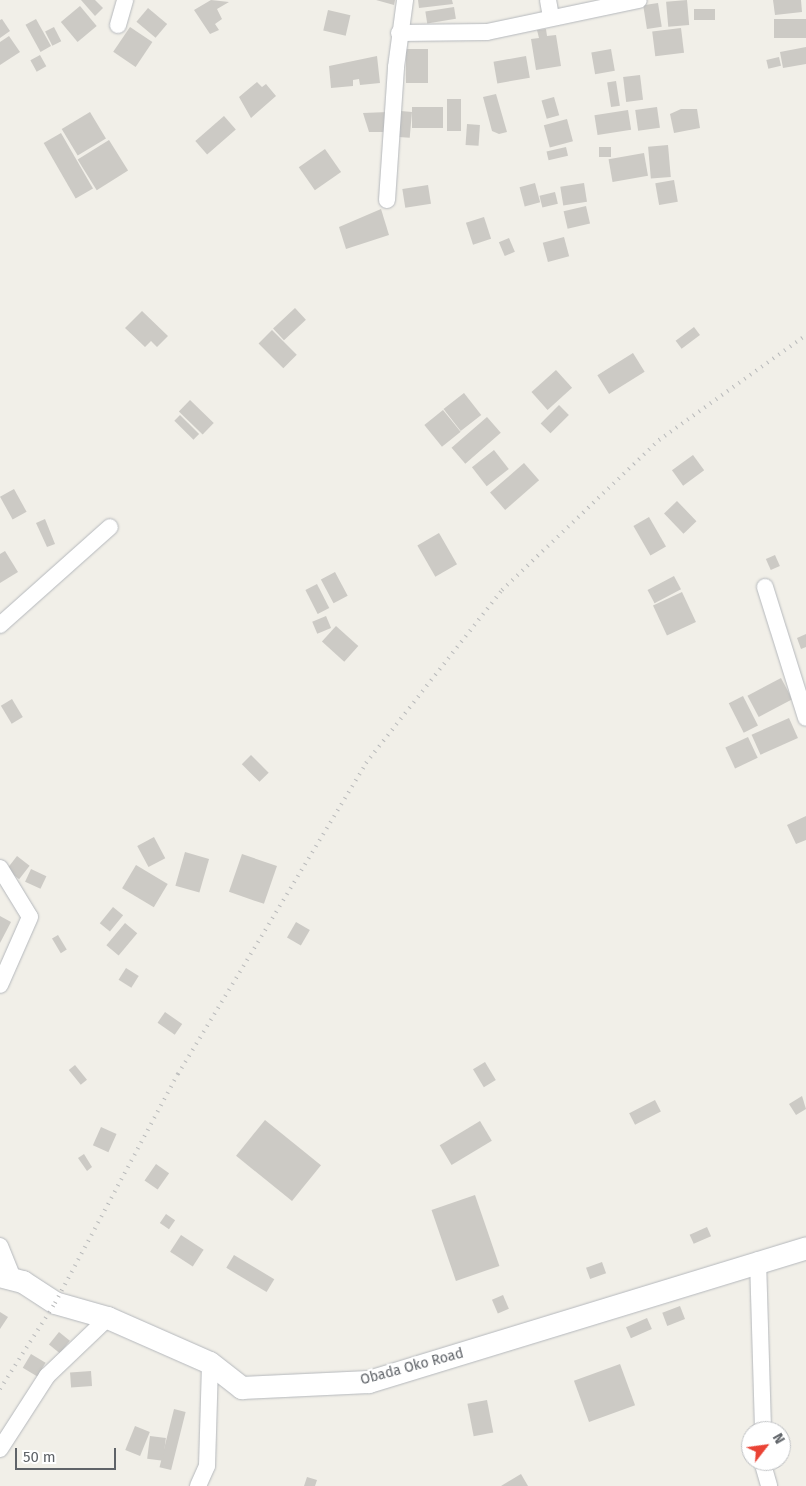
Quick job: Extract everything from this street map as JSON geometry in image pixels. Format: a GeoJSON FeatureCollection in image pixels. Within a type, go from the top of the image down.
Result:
{"type":"FeatureCollection","features":[{"type":"Feature","properties":{"kind":"main road","name":"Obada Oko Road"},"geometry":{"type":"LineString","coordinates":[[7,1277],[55,1303],[108,1318],[210,1363],[242,1388],[369,1382],[758,1260],[806,1248]]}},
{"type":"Feature","properties":{"kind":"street"},"geometry":{"type":"LineString","coordinates":[[118,25],[125,0]]}},
{"type":"Feature","properties":{"kind":"street"},"geometry":{"type":"LineString","coordinates":[[388,200],[399,33],[405,0]]}},
{"type":"Feature","properties":{"kind":"street"},"geometry":{"type":"LineString","coordinates":[[548,0],[551,17]]}},
{"type":"Feature","properties":{"kind":"street"},"geometry":{"type":"LineString","coordinates":[[399,33],[487,32],[639,0]]}},
{"type":"Feature","properties":{"kind":"street"},"geometry":{"type":"LineString","coordinates":[[0,625],[110,528]]}},
{"type":"Feature","properties":{"kind":"street"},"geometry":{"type":"LineString","coordinates":[[765,587],[806,718]]}},
{"type":"Feature","properties":{"kind":"street"},"geometry":{"type":"LineString","coordinates":[[0,868],[30,917],[0,985]]}},
{"type":"Feature","properties":{"kind":"street"},"geometry":{"type":"LineString","coordinates":[[0,1246],[7,1277]]}},
{"type":"Feature","properties":{"kind":"street"},"geometry":{"type":"LineString","coordinates":[[758,1260],[763,1421]]}},
{"type":"Feature","properties":{"kind":"street"},"geometry":{"type":"LineString","coordinates":[[0,1449],[47,1376],[108,1318]]}},
{"type":"Feature","properties":{"kind":"street"},"geometry":{"type":"LineString","coordinates":[[198,1486],[207,1466],[210,1363]]}},
{"type":"Feature","properties":{"kind":"street"},"geometry":{"type":"LineString","coordinates":[[764,1471],[768,1486]]}},
{"type":"Feature","properties":{"kind":"building"},"geometry":{"type":"Polygon","coordinates":[[[81,0],[95,0],[103,8],[95,16],[81,0]]]}},
{"type":"Feature","properties":{"kind":"building"},"geometry":{"type":"Polygon","coordinates":[[[211,0],[229,2],[217,9],[222,19],[215,24],[219,30],[210,34],[194,10],[211,0]]]}},
{"type":"Feature","properties":{"kind":"building"},"geometry":{"type":"Polygon","coordinates":[[[376,0],[395,0],[394,5],[376,0]]]}},
{"type":"Feature","properties":{"kind":"building"},"geometry":{"type":"Polygon","coordinates":[[[418,0],[452,0],[453,4],[419,8],[418,0]]]}},
{"type":"Feature","properties":{"kind":"building"},"geometry":{"type":"Polygon","coordinates":[[[687,0],[689,25],[668,27],[666,2],[687,0]]]}},
{"type":"Feature","properties":{"kind":"building"},"geometry":{"type":"Polygon","coordinates":[[[773,0],[801,0],[802,12],[775,15],[773,0]]]}},
{"type":"Feature","properties":{"kind":"building"},"geometry":{"type":"Polygon","coordinates":[[[658,3],[662,27],[647,29],[643,5],[658,3]]]}},
{"type":"Feature","properties":{"kind":"building"},"geometry":{"type":"Polygon","coordinates":[[[80,6],[97,26],[78,42],[61,22],[80,6]]]}},
{"type":"Feature","properties":{"kind":"building"},"geometry":{"type":"Polygon","coordinates":[[[454,7],[456,19],[427,23],[425,12],[454,7]]]}},
{"type":"Feature","properties":{"kind":"building"},"geometry":{"type":"Polygon","coordinates":[[[148,8],[167,24],[156,38],[136,22],[148,8]]]}},
{"type":"Feature","properties":{"kind":"building"},"geometry":{"type":"Polygon","coordinates":[[[694,9],[715,9],[715,20],[694,20],[694,9]]]}},
{"type":"Feature","properties":{"kind":"building"},"geometry":{"type":"Polygon","coordinates":[[[328,10],[350,15],[346,36],[323,30],[328,10]]]}},
{"type":"Feature","properties":{"kind":"building"},"geometry":{"type":"Polygon","coordinates":[[[2,19],[10,31],[0,38],[0,20],[2,19]]]}},
{"type":"Feature","properties":{"kind":"building"},"geometry":{"type":"Polygon","coordinates":[[[36,19],[51,46],[41,52],[26,25],[36,19]]]}},
{"type":"Feature","properties":{"kind":"building"},"geometry":{"type":"Polygon","coordinates":[[[774,19],[806,19],[806,38],[774,38],[774,19]]]}},
{"type":"Feature","properties":{"kind":"building"},"geometry":{"type":"Polygon","coordinates":[[[54,27],[61,41],[52,46],[45,32],[54,27]]]}},
{"type":"Feature","properties":{"kind":"building"},"geometry":{"type":"Polygon","coordinates":[[[130,27],[152,42],[136,67],[113,52],[130,27]]]}},
{"type":"Feature","properties":{"kind":"building"},"geometry":{"type":"Polygon","coordinates":[[[681,28],[684,53],[655,56],[652,32],[681,28]]]}},
{"type":"Feature","properties":{"kind":"building"},"geometry":{"type":"Polygon","coordinates":[[[546,29],[547,36],[556,35],[561,66],[536,70],[531,39],[539,38],[537,30],[546,29]]]}},
{"type":"Feature","properties":{"kind":"building"},"geometry":{"type":"Polygon","coordinates":[[[9,36],[20,52],[0,65],[0,42],[9,36]]]}},
{"type":"Feature","properties":{"kind":"building"},"geometry":{"type":"Polygon","coordinates":[[[806,47],[806,64],[783,68],[780,52],[806,47]]]}},
{"type":"Feature","properties":{"kind":"building"},"geometry":{"type":"Polygon","coordinates":[[[406,49],[428,49],[428,83],[406,83],[406,49]]]}},
{"type":"Feature","properties":{"kind":"building"},"geometry":{"type":"Polygon","coordinates":[[[611,49],[615,71],[595,74],[591,52],[611,49]]]}},
{"type":"Feature","properties":{"kind":"building"},"geometry":{"type":"Polygon","coordinates":[[[40,55],[46,66],[37,72],[30,60],[40,55]]]}},
{"type":"Feature","properties":{"kind":"building"},"geometry":{"type":"Polygon","coordinates":[[[377,56],[380,83],[360,85],[359,79],[353,80],[353,86],[331,88],[329,66],[377,56]]]}},
{"type":"Feature","properties":{"kind":"building"},"geometry":{"type":"Polygon","coordinates":[[[526,56],[530,78],[497,83],[494,62],[526,56]]]}},
{"type":"Feature","properties":{"kind":"building"},"geometry":{"type":"Polygon","coordinates":[[[779,57],[781,66],[768,69],[766,60],[779,57]]]}},
{"type":"Feature","properties":{"kind":"building"},"geometry":{"type":"Polygon","coordinates":[[[640,75],[643,100],[626,102],[623,77],[640,75]]]}},
{"type":"Feature","properties":{"kind":"building"},"geometry":{"type":"Polygon","coordinates":[[[616,81],[620,106],[611,107],[607,82],[616,81]]]}},
{"type":"Feature","properties":{"kind":"building"},"geometry":{"type":"Polygon","coordinates":[[[257,82],[262,87],[266,84],[276,96],[251,118],[239,97],[257,82]]]}},
{"type":"Feature","properties":{"kind":"building"},"geometry":{"type":"Polygon","coordinates":[[[496,94],[507,132],[499,134],[492,131],[483,97],[496,94]]]}},
{"type":"Feature","properties":{"kind":"building"},"geometry":{"type":"Polygon","coordinates":[[[554,97],[559,115],[547,119],[542,101],[554,97]]]}},
{"type":"Feature","properties":{"kind":"building"},"geometry":{"type":"Polygon","coordinates":[[[447,99],[461,99],[461,131],[447,131],[447,99]]]}},
{"type":"Feature","properties":{"kind":"building"},"geometry":{"type":"Polygon","coordinates":[[[412,107],[443,107],[443,128],[412,128],[412,107]]]}},
{"type":"Feature","properties":{"kind":"building"},"geometry":{"type":"Polygon","coordinates":[[[657,107],[660,128],[638,131],[635,110],[657,107]]]}},
{"type":"Feature","properties":{"kind":"building"},"geometry":{"type":"Polygon","coordinates":[[[681,109],[697,109],[700,128],[674,133],[670,114],[681,109]]]}},
{"type":"Feature","properties":{"kind":"building"},"geometry":{"type":"Polygon","coordinates":[[[628,110],[631,130],[598,135],[594,115],[628,110]]]}},
{"type":"Feature","properties":{"kind":"building"},"geometry":{"type":"Polygon","coordinates":[[[401,111],[412,112],[410,138],[399,137],[401,111]]]}},
{"type":"Feature","properties":{"kind":"building"},"geometry":{"type":"Polygon","coordinates":[[[90,112],[106,139],[78,156],[62,129],[90,112]]]}},
{"type":"Feature","properties":{"kind":"building"},"geometry":{"type":"Polygon","coordinates":[[[388,112],[387,132],[369,132],[363,113],[388,112]]]}},
{"type":"Feature","properties":{"kind":"building"},"geometry":{"type":"Polygon","coordinates":[[[224,116],[236,130],[207,155],[195,141],[224,116]]]}},
{"type":"Feature","properties":{"kind":"building"},"geometry":{"type":"Polygon","coordinates":[[[567,119],[573,141],[550,147],[544,125],[567,119]]]}},
{"type":"Feature","properties":{"kind":"building"},"geometry":{"type":"Polygon","coordinates":[[[467,124],[480,125],[479,146],[466,145],[467,124]]]}},
{"type":"Feature","properties":{"kind":"building"},"geometry":{"type":"Polygon","coordinates":[[[61,133],[93,188],[76,198],[44,143],[61,133]]]}},
{"type":"Feature","properties":{"kind":"building"},"geometry":{"type":"Polygon","coordinates":[[[109,140],[128,171],[97,190],[78,160],[109,140]]]}},
{"type":"Feature","properties":{"kind":"building"},"geometry":{"type":"Polygon","coordinates":[[[668,145],[671,177],[651,179],[648,147],[668,145]]]}},
{"type":"Feature","properties":{"kind":"building"},"geometry":{"type":"Polygon","coordinates":[[[566,147],[568,156],[549,160],[547,151],[566,147]]]}},
{"type":"Feature","properties":{"kind":"building"},"geometry":{"type":"Polygon","coordinates":[[[599,147],[611,147],[611,157],[599,157],[599,147]]]}},
{"type":"Feature","properties":{"kind":"building"},"geometry":{"type":"Polygon","coordinates":[[[325,149],[341,172],[315,190],[299,167],[325,149]]]}},
{"type":"Feature","properties":{"kind":"building"},"geometry":{"type":"Polygon","coordinates":[[[644,153],[648,176],[613,182],[609,159],[644,153]]]}},
{"type":"Feature","properties":{"kind":"building"},"geometry":{"type":"Polygon","coordinates":[[[674,180],[678,202],[659,205],[655,183],[674,180]]]}},
{"type":"Feature","properties":{"kind":"building"},"geometry":{"type":"Polygon","coordinates":[[[535,183],[540,202],[525,206],[520,187],[535,183]]]}},
{"type":"Feature","properties":{"kind":"building"},"geometry":{"type":"Polygon","coordinates":[[[584,183],[587,202],[563,206],[560,187],[584,183]]]}},
{"type":"Feature","properties":{"kind":"building"},"geometry":{"type":"Polygon","coordinates":[[[428,185],[431,204],[405,208],[402,189],[428,185]]]}},
{"type":"Feature","properties":{"kind":"building"},"geometry":{"type":"Polygon","coordinates":[[[555,192],[558,204],[542,208],[539,196],[555,192]]]}},
{"type":"Feature","properties":{"kind":"building"},"geometry":{"type":"Polygon","coordinates":[[[586,206],[590,224],[568,229],[564,211],[586,206]]]}},
{"type":"Feature","properties":{"kind":"building"},"geometry":{"type":"Polygon","coordinates":[[[381,209],[389,235],[346,249],[339,227],[381,209]]]}},
{"type":"Feature","properties":{"kind":"building"},"geometry":{"type":"Polygon","coordinates":[[[484,217],[491,239],[473,245],[466,223],[484,217]]]}},
{"type":"Feature","properties":{"kind":"building"},"geometry":{"type":"Polygon","coordinates":[[[564,237],[569,256],[548,262],[543,243],[564,237]]]}},
{"type":"Feature","properties":{"kind":"building"},"geometry":{"type":"Polygon","coordinates":[[[509,238],[515,252],[505,256],[499,242],[509,238]]]}},
{"type":"Feature","properties":{"kind":"building"},"geometry":{"type":"Polygon","coordinates":[[[295,308],[306,320],[284,340],[273,328],[295,308]]]}},
{"type":"Feature","properties":{"kind":"building"},"geometry":{"type":"Polygon","coordinates":[[[142,311],[168,336],[157,347],[151,341],[145,347],[125,328],[142,311]]]}},
{"type":"Feature","properties":{"kind":"building"},"geometry":{"type":"Polygon","coordinates":[[[694,327],[700,335],[682,349],[676,341],[694,327]]]}},
{"type":"Feature","properties":{"kind":"building"},"geometry":{"type":"Polygon","coordinates":[[[272,330],[297,355],[283,368],[259,343],[272,330]]]}},
{"type":"Feature","properties":{"kind":"building"},"geometry":{"type":"Polygon","coordinates":[[[633,353],[645,372],[609,394],[597,375],[633,353]]]}},
{"type":"Feature","properties":{"kind":"building"},"geometry":{"type":"Polygon","coordinates":[[[556,370],[572,388],[548,410],[531,392],[556,370]]]}},
{"type":"Feature","properties":{"kind":"building"},"geometry":{"type":"Polygon","coordinates":[[[464,393],[481,415],[461,431],[444,409],[464,393]]]}},
{"type":"Feature","properties":{"kind":"building"},"geometry":{"type":"Polygon","coordinates":[[[190,400],[214,423],[203,434],[179,412],[190,400]]]}},
{"type":"Feature","properties":{"kind":"building"},"geometry":{"type":"Polygon","coordinates":[[[559,405],[569,415],[551,433],[541,423],[559,405]]]}},
{"type":"Feature","properties":{"kind":"building"},"geometry":{"type":"Polygon","coordinates":[[[443,410],[461,432],[442,447],[424,425],[443,410]]]}},
{"type":"Feature","properties":{"kind":"building"},"geometry":{"type":"Polygon","coordinates":[[[180,415],[199,434],[193,440],[174,421],[180,415]]]}},
{"type":"Feature","properties":{"kind":"building"},"geometry":{"type":"Polygon","coordinates":[[[487,417],[501,433],[465,464],[452,448],[487,417]]]}},
{"type":"Feature","properties":{"kind":"building"},"geometry":{"type":"Polygon","coordinates":[[[494,450],[509,469],[487,486],[472,467],[494,450]]]}},
{"type":"Feature","properties":{"kind":"building"},"geometry":{"type":"Polygon","coordinates":[[[693,455],[704,470],[683,486],[672,470],[693,455]]]}},
{"type":"Feature","properties":{"kind":"building"},"geometry":{"type":"Polygon","coordinates":[[[524,463],[539,480],[505,510],[490,493],[524,463]]]}},
{"type":"Feature","properties":{"kind":"building"},"geometry":{"type":"Polygon","coordinates":[[[14,489],[27,512],[13,519],[0,497],[14,489]]]}},
{"type":"Feature","properties":{"kind":"building"},"geometry":{"type":"Polygon","coordinates":[[[677,501],[696,521],[684,534],[664,514],[677,501]]]}},
{"type":"Feature","properties":{"kind":"building"},"geometry":{"type":"Polygon","coordinates":[[[649,517],[666,546],[650,555],[633,526],[649,517]]]}},
{"type":"Feature","properties":{"kind":"building"},"geometry":{"type":"Polygon","coordinates":[[[45,519],[55,544],[47,547],[36,523],[45,519]]]}},
{"type":"Feature","properties":{"kind":"building"},"geometry":{"type":"Polygon","coordinates":[[[439,533],[457,564],[435,577],[417,546],[439,533]]]}},
{"type":"Feature","properties":{"kind":"building"},"geometry":{"type":"Polygon","coordinates":[[[5,551],[18,572],[0,583],[0,554],[5,551]]]}},
{"type":"Feature","properties":{"kind":"building"},"geometry":{"type":"Polygon","coordinates":[[[775,555],[780,566],[771,570],[766,559],[775,555]]]}},
{"type":"Feature","properties":{"kind":"building"},"geometry":{"type":"Polygon","coordinates":[[[335,572],[348,596],[334,603],[321,580],[335,572]]]}},
{"type":"Feature","properties":{"kind":"building"},"geometry":{"type":"Polygon","coordinates":[[[674,576],[681,589],[655,603],[648,590],[674,576]]]}},
{"type":"Feature","properties":{"kind":"building"},"geometry":{"type":"Polygon","coordinates":[[[317,584],[329,608],[318,614],[305,590],[317,584]]]}},
{"type":"Feature","properties":{"kind":"building"},"geometry":{"type":"Polygon","coordinates":[[[682,592],[696,622],[667,635],[653,606],[682,592]]]}},
{"type":"Feature","properties":{"kind":"building"},"geometry":{"type":"Polygon","coordinates":[[[326,616],[331,628],[317,634],[312,622],[326,616]]]}},
{"type":"Feature","properties":{"kind":"building"},"geometry":{"type":"Polygon","coordinates":[[[336,626],[358,646],[344,662],[322,642],[336,626]]]}},
{"type":"Feature","properties":{"kind":"building"},"geometry":{"type":"Polygon","coordinates":[[[806,634],[806,647],[801,649],[797,638],[806,634]]]}},
{"type":"Feature","properties":{"kind":"building"},"geometry":{"type":"Polygon","coordinates":[[[781,678],[792,699],[759,717],[747,696],[781,678]]]}},
{"type":"Feature","properties":{"kind":"building"},"geometry":{"type":"Polygon","coordinates":[[[743,696],[758,725],[744,733],[729,703],[743,696]]]}},
{"type":"Feature","properties":{"kind":"building"},"geometry":{"type":"Polygon","coordinates":[[[12,699],[23,717],[12,724],[1,706],[12,699]]]}},
{"type":"Feature","properties":{"kind":"building"},"geometry":{"type":"Polygon","coordinates":[[[789,718],[798,738],[760,755],[752,735],[789,718]]]}},
{"type":"Feature","properties":{"kind":"building"},"geometry":{"type":"Polygon","coordinates":[[[748,737],[758,758],[735,768],[725,748],[748,737]]]}},
{"type":"Feature","properties":{"kind":"building"},"geometry":{"type":"Polygon","coordinates":[[[251,755],[269,773],[259,782],[242,764],[251,755]]]}},
{"type":"Feature","properties":{"kind":"building"},"geometry":{"type":"Polygon","coordinates":[[[806,816],[806,840],[796,844],[787,825],[806,816]]]}},
{"type":"Feature","properties":{"kind":"building"},"geometry":{"type":"Polygon","coordinates":[[[154,837],[165,858],[148,867],[137,846],[154,837]]]}},
{"type":"Feature","properties":{"kind":"building"},"geometry":{"type":"Polygon","coordinates":[[[185,852],[209,859],[199,893],[175,886],[185,852]]]}},
{"type":"Feature","properties":{"kind":"building"},"geometry":{"type":"Polygon","coordinates":[[[242,854],[277,866],[264,904],[229,892],[242,854]]]}},
{"type":"Feature","properties":{"kind":"building"},"geometry":{"type":"Polygon","coordinates":[[[17,856],[30,866],[19,879],[7,869],[17,856]]]}},
{"type":"Feature","properties":{"kind":"building"},"geometry":{"type":"Polygon","coordinates":[[[136,865],[168,884],[154,907],[122,888],[136,865]]]}},
{"type":"Feature","properties":{"kind":"building"},"geometry":{"type":"Polygon","coordinates":[[[31,869],[46,876],[40,889],[25,882],[31,869]]]}},
{"type":"Feature","properties":{"kind":"building"},"geometry":{"type":"Polygon","coordinates":[[[113,907],[123,915],[110,932],[100,923],[113,907]]]}},
{"type":"Feature","properties":{"kind":"building"},"geometry":{"type":"Polygon","coordinates":[[[0,916],[11,922],[0,943],[0,916]]]}},
{"type":"Feature","properties":{"kind":"building"},"geometry":{"type":"Polygon","coordinates":[[[296,922],[310,930],[301,946],[287,938],[296,922]]]}},
{"type":"Feature","properties":{"kind":"building"},"geometry":{"type":"Polygon","coordinates":[[[125,923],[137,933],[119,955],[106,945],[125,923]]]}},
{"type":"Feature","properties":{"kind":"building"},"geometry":{"type":"Polygon","coordinates":[[[58,935],[67,950],[61,953],[52,939],[58,935]]]}},
{"type":"Feature","properties":{"kind":"building"},"geometry":{"type":"Polygon","coordinates":[[[126,968],[139,976],[131,988],[119,980],[126,968]]]}},
{"type":"Feature","properties":{"kind":"building"},"geometry":{"type":"Polygon","coordinates":[[[165,1012],[182,1024],[175,1035],[158,1023],[165,1012]]]}},
{"type":"Feature","properties":{"kind":"building"},"geometry":{"type":"Polygon","coordinates":[[[485,1062],[496,1080],[484,1087],[473,1069],[485,1062]]]}},
{"type":"Feature","properties":{"kind":"building"},"geometry":{"type":"Polygon","coordinates":[[[75,1065],[87,1080],[81,1085],[69,1070],[75,1065]]]}},
{"type":"Feature","properties":{"kind":"building"},"geometry":{"type":"Polygon","coordinates":[[[802,1096],[806,1109],[796,1115],[789,1104],[802,1096]]]}},
{"type":"Feature","properties":{"kind":"building"},"geometry":{"type":"Polygon","coordinates":[[[655,1100],[661,1112],[635,1125],[629,1113],[655,1100]]]}},
{"type":"Feature","properties":{"kind":"building"},"geometry":{"type":"Polygon","coordinates":[[[265,1120],[321,1165],[292,1201],[236,1156],[265,1120]]]}},
{"type":"Feature","properties":{"kind":"building"},"geometry":{"type":"Polygon","coordinates":[[[480,1121],[492,1141],[452,1165],[440,1145],[480,1121]]]}},
{"type":"Feature","properties":{"kind":"building"},"geometry":{"type":"Polygon","coordinates":[[[101,1127],[117,1134],[108,1152],[93,1145],[101,1127]]]}},
{"type":"Feature","properties":{"kind":"building"},"geometry":{"type":"Polygon","coordinates":[[[84,1154],[92,1167],[87,1171],[78,1158],[84,1154]]]}},
{"type":"Feature","properties":{"kind":"building"},"geometry":{"type":"Polygon","coordinates":[[[156,1164],[169,1173],[158,1190],[145,1180],[156,1164]]]}},
{"type":"Feature","properties":{"kind":"building"},"geometry":{"type":"Polygon","coordinates":[[[475,1195],[499,1266],[456,1281],[432,1210],[475,1195]]]}},
{"type":"Feature","properties":{"kind":"building"},"geometry":{"type":"Polygon","coordinates":[[[166,1214],[175,1220],[169,1229],[160,1223],[166,1214]]]}},
{"type":"Feature","properties":{"kind":"building"},"geometry":{"type":"Polygon","coordinates":[[[707,1227],[711,1236],[694,1244],[690,1235],[707,1227]]]}},
{"type":"Feature","properties":{"kind":"building"},"geometry":{"type":"Polygon","coordinates":[[[181,1235],[204,1250],[193,1266],[170,1252],[181,1235]]]}},
{"type":"Feature","properties":{"kind":"building"},"geometry":{"type":"Polygon","coordinates":[[[234,1255],[274,1279],[267,1292],[226,1268],[234,1255]]]}},
{"type":"Feature","properties":{"kind":"building"},"geometry":{"type":"Polygon","coordinates":[[[602,1262],[606,1273],[590,1279],[586,1268],[602,1262]]]}},
{"type":"Feature","properties":{"kind":"building"},"geometry":{"type":"Polygon","coordinates":[[[503,1295],[509,1309],[498,1313],[492,1300],[503,1295]]]}},
{"type":"Feature","properties":{"kind":"building"},"geometry":{"type":"Polygon","coordinates":[[[680,1306],[685,1319],[667,1326],[662,1313],[680,1306]]]}},
{"type":"Feature","properties":{"kind":"building"},"geometry":{"type":"Polygon","coordinates":[[[0,1312],[8,1317],[0,1329],[0,1312]]]}},
{"type":"Feature","properties":{"kind":"building"},"geometry":{"type":"Polygon","coordinates":[[[647,1318],[652,1329],[631,1338],[626,1327],[647,1318]]]}},
{"type":"Feature","properties":{"kind":"building"},"geometry":{"type":"Polygon","coordinates":[[[59,1332],[70,1341],[60,1353],[49,1344],[59,1332]]]}},
{"type":"Feature","properties":{"kind":"building"},"geometry":{"type":"Polygon","coordinates":[[[31,1354],[46,1363],[37,1376],[23,1368],[31,1354]]]}},
{"type":"Feature","properties":{"kind":"building"},"geometry":{"type":"Polygon","coordinates":[[[620,1364],[635,1405],[589,1422],[574,1381],[620,1364]]]}},
{"type":"Feature","properties":{"kind":"building"},"geometry":{"type":"Polygon","coordinates":[[[91,1371],[92,1386],[71,1387],[70,1372],[91,1371]]]}},
{"type":"Feature","properties":{"kind":"building"},"geometry":{"type":"Polygon","coordinates":[[[487,1400],[493,1432],[474,1436],[467,1404],[487,1400]]]}},
{"type":"Feature","properties":{"kind":"building"},"geometry":{"type":"Polygon","coordinates":[[[174,1409],[186,1412],[171,1470],[159,1467],[174,1409]]]}},
{"type":"Feature","properties":{"kind":"building"},"geometry":{"type":"Polygon","coordinates":[[[135,1426],[150,1432],[140,1456],[125,1450],[135,1426]]]}},
{"type":"Feature","properties":{"kind":"building"},"geometry":{"type":"Polygon","coordinates":[[[150,1436],[166,1438],[163,1461],[147,1459],[150,1436]]]}},
{"type":"Feature","properties":{"kind":"building"},"geometry":{"type":"Polygon","coordinates":[[[521,1474],[528,1486],[501,1486],[521,1474]]]}},
{"type":"Feature","properties":{"kind":"building"},"geometry":{"type":"Polygon","coordinates":[[[307,1477],[317,1480],[315,1486],[304,1486],[307,1477]]]}},
{"type":"Feature","properties":{"kind":"railway"},"geometry":{"type":"LineString","coordinates":[[0,1389],[55,1303],[178,1074],[366,763],[502,590],[659,440],[806,335]]}}]}
